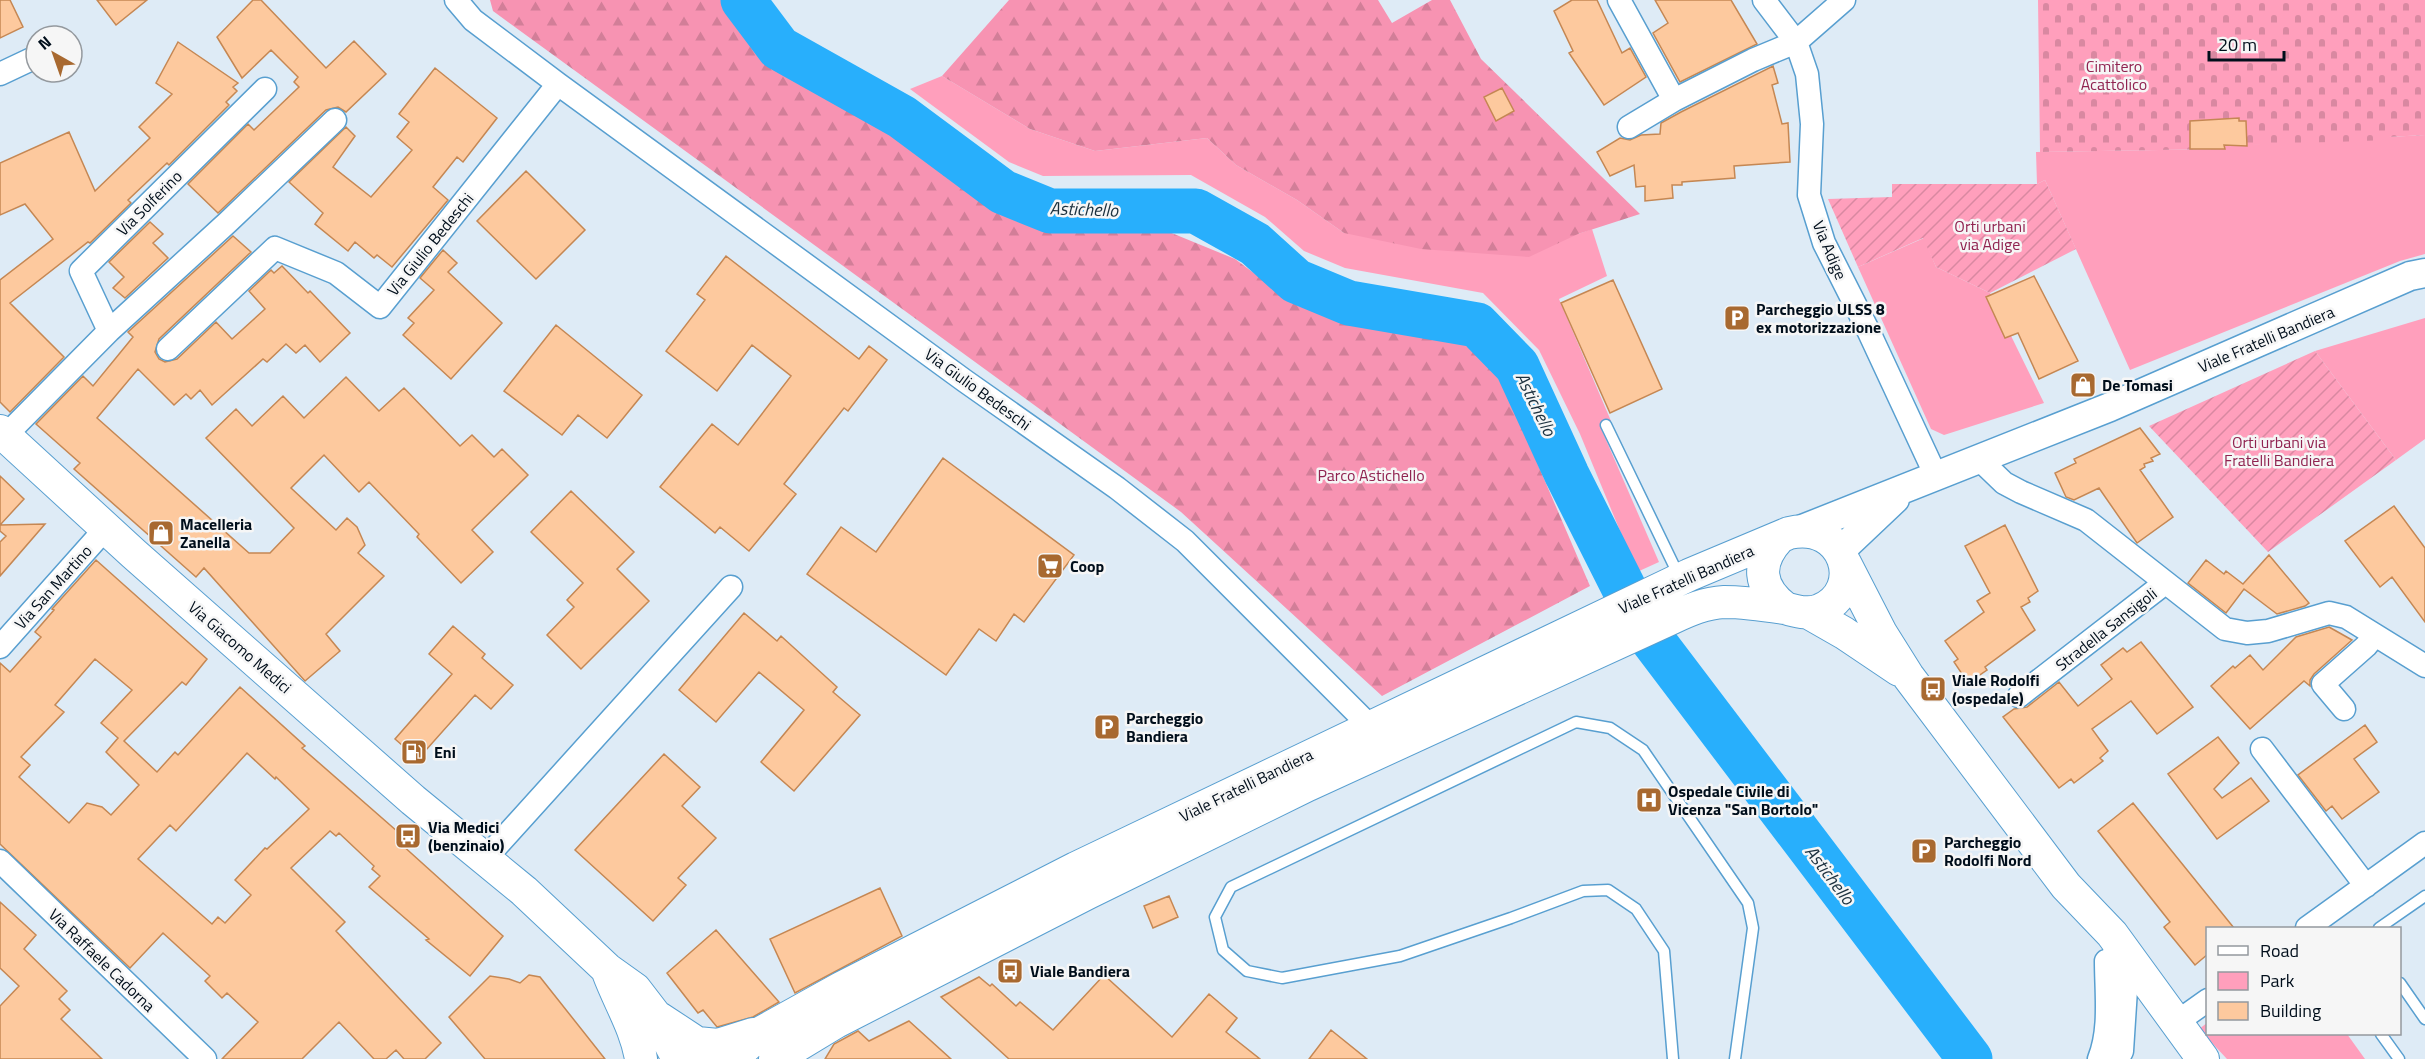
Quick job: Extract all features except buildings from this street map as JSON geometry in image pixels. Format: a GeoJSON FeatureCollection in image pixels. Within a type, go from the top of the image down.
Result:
{"type":"FeatureCollection","features":[{"type":"Feature","properties":{"kind":"main road","name":"Via Giacomo Medici"},"geometry":{"type":"LineString","coordinates":[[2,433],[404,792],[562,925],[607,969],[635,989],[655,1015],[678,1059]]}},
{"type":"Feature","properties":{"kind":"main road"},"geometry":{"type":"LineString","coordinates":[[1790,534],[1812,531],[1833,542],[1843,557],[1881,633],[1908,676],[2066,886],[2081,923],[2109,948],[2177,1022],[2203,1059]]}},
{"type":"Feature","properties":{"kind":"main road","name":"Viale Fratelli Bandiera"},"geometry":{"type":"LineString","coordinates":[[728,1059],[743,1049],[767,1046],[836,1022],[1078,898],[1308,785],[1606,631],[1669,585],[1790,534]]}},
{"type":"Feature","properties":{"kind":"main road","name":"Viale Fratelli Bandiera"},"geometry":{"type":"LineString","coordinates":[[1790,534],[1767,555],[1763,575],[1766,588],[1774,600],[1797,610]]}},
{"type":"Feature","properties":{"kind":"main road"},"geometry":{"type":"LineString","coordinates":[[1797,610],[1830,604],[1838,595],[1843,585],[1843,557]]}},
{"type":"Feature","properties":{"kind":"main road","name":"Viale Fratelli Bandiera"},"geometry":{"type":"LineString","coordinates":[[767,1046],[841,988],[1076,868],[1370,726],[1606,631],[1672,618],[1712,603],[1726,602],[1797,610]]}},
{"type":"Feature","properties":{"kind":"main road"},"geometry":{"type":"LineString","coordinates":[[1797,610],[1844,633],[1908,676]]}},
{"type":"Feature","properties":{"kind":"main road"},"geometry":{"type":"LineString","coordinates":[[2109,948],[2127,986],[2179,1059]]}},
{"type":"Feature","properties":{"kind":"main road","name":"Via Giacomo Medici"},"geometry":{"type":"LineString","coordinates":[[607,969],[617,998],[634,1030],[641,1059]]}},
{"type":"Feature","properties":{"kind":"main road","name":"Via Giacomo Medici"},"geometry":{"type":"LineString","coordinates":[[655,1015],[697,1043],[767,1046]]}},
{"type":"Feature","properties":{"kind":"street","name":"Via Giulio Bedeschi"},"geometry":{"type":"LineString","coordinates":[[456,0],[473,20],[558,84],[964,381],[1117,488],[1185,541],[1370,726]]}},
{"type":"Feature","properties":{"kind":"street"},"geometry":{"type":"LineString","coordinates":[[1619,0],[1674,100]]}},
{"type":"Feature","properties":{"kind":"street","name":"Via Adige"},"geometry":{"type":"LineString","coordinates":[[1764,0],[1796,42],[1807,74],[1812,124],[1809,195],[1824,243],[1868,330],[1936,476]]}},
{"type":"Feature","properties":{"kind":"street"},"geometry":{"type":"LineString","coordinates":[[1629,127],[1674,100],[1753,60],[1796,42],[1844,0]]}},
{"type":"Feature","properties":{"kind":"street"},"geometry":{"type":"LineString","coordinates":[[0,74],[24,63]]}},
{"type":"Feature","properties":{"kind":"street","name":"Via Giulio Bedeschi"},"geometry":{"type":"LineString","coordinates":[[168,349],[275,248],[336,273],[380,307],[558,84]]}},
{"type":"Feature","properties":{"kind":"street","name":"Via Solferino"},"geometry":{"type":"LineString","coordinates":[[109,331],[81,271],[265,89]]}},
{"type":"Feature","properties":{"kind":"street"},"geometry":{"type":"LineString","coordinates":[[2,433],[335,120]]}},
{"type":"Feature","properties":{"kind":"street","name":"Viale Fratelli Bandiera"},"geometry":{"type":"LineString","coordinates":[[1790,534],[2110,406],[2410,276],[2425,273]]}},
{"type":"Feature","properties":{"kind":"street","name":"Stradella Sansigoli"},"geometry":{"type":"LineString","coordinates":[[1978,458],[2004,483],[2086,520],[2225,629],[2247,633],[2268,631],[2329,613],[2346,617],[2425,666]]}},
{"type":"Feature","properties":{"kind":"street","name":"Viale Fratelli Bandiera"},"geometry":{"type":"LineString","coordinates":[[1843,557],[1908,488]]}},
{"type":"Feature","properties":{"kind":"street","name":"Via San Martino"},"geometry":{"type":"LineString","coordinates":[[0,647],[106,528]]}},
{"type":"Feature","properties":{"kind":"street","name":"Stradella Sansigoli"},"geometry":{"type":"LineString","coordinates":[[2019,696],[2165,583]]}},
{"type":"Feature","properties":{"kind":"street"},"geometry":{"type":"LineString","coordinates":[[485,859],[731,587]]}},
{"type":"Feature","properties":{"kind":"street"},"geometry":{"type":"LineString","coordinates":[[2344,709],[2323,684],[2375,635]]}},
{"type":"Feature","properties":{"kind":"street"},"geometry":{"type":"LineString","coordinates":[[2262,749],[2366,886]]}},
{"type":"Feature","properties":{"kind":"street"},"geometry":{"type":"LineString","coordinates":[[2308,927],[2425,843]]}},
{"type":"Feature","properties":{"kind":"street","name":"Via Raffaele Cadorna"},"geometry":{"type":"LineString","coordinates":[[0,861],[205,1059]]}},
{"type":"Feature","properties":{"kind":"street"},"geometry":{"type":"LineString","coordinates":[[2099,1059],[2107,1017],[2109,948]]}},
{"type":"Feature","properties":{"kind":"street"},"geometry":{"type":"LineString","coordinates":[[2118,1059],[2122,1051],[2127,986]]}},
{"type":"Feature","properties":{"kind":"street"},"geometry":{"type":"LineString","coordinates":[[2177,1022],[2206,1001]]}},
{"type":"Feature","properties":{"kind":"lane"},"geometry":{"type":"LineString","coordinates":[[1606,425],[1669,585]]}},
{"type":"Feature","properties":{"kind":"lane"},"geometry":{"type":"LineString","coordinates":[[1673,1059],[1664,951],[1636,909],[1608,890],[1583,891],[1400,956],[1282,978],[1247,971],[1223,950],[1215,917],[1231,887],[1520,748],[1576,722],[1610,728],[1643,750],[1748,903],[1753,928],[1735,1059]]}},
{"type":"Feature","properties":{"kind":"lane"},"geometry":{"type":"LineString","coordinates":[[2380,927],[2425,896]]}},
{"type":"Feature","properties":{"kind":"lane"},"geometry":{"type":"LineString","coordinates":[[2401,984],[2425,1019]]}},
{"type":"Feature","properties":{"kind":"lane"},"geometry":{"type":"LineString","coordinates":[[2382,1035],[2399,1059]]}},
{"type":"Feature","properties":{"kind":"green space","name":"Parco Astichello"},"geometry":{"type":"Polygon","coordinates":[[[490,0],[728,0],[812,82],[1035,224],[1157,227],[1235,259],[1298,306],[1448,329],[1483,347],[1499,374],[1590,586],[1382,696],[1181,512],[493,11],[490,0]]]}},
{"type":"Feature","properties":{"kind":"green space"},"geometry":{"type":"Polygon","coordinates":[[[1009,0],[1378,0],[1392,23],[1432,0],[1450,0],[1481,59],[1640,214],[1578,234],[1529,257],[1421,249],[1344,233],[1297,200],[1236,165],[1207,138],[1095,151],[1030,129],[942,76],[1009,0]]]}},
{"type":"Feature","properties":{"kind":"green space","name":"Cimitero Acattolico"},"geometry":{"type":"Polygon","coordinates":[[[2038,0],[2425,0],[2425,135],[2389,137],[2388,140],[2224,146],[2220,149],[2040,152],[2038,0]]]}},
{"type":"Feature","properties":{"kind":"green space"},"geometry":{"type":"Polygon","coordinates":[[[942,76],[1030,129],[1095,151],[1207,138],[1236,165],[1297,200],[1344,233],[1578,234],[1592,229],[1607,276],[1559,299],[1611,421],[1600,426],[1659,562],[1637,572],[1580,434],[1539,350],[1483,293],[1345,268],[1304,251],[1265,217],[1191,175],[1043,176],[1009,162],[910,89],[942,76]]]}},
{"type":"Feature","properties":{"kind":"green space"},"geometry":{"type":"Polygon","coordinates":[[[2425,135],[2425,254],[2400,261],[2130,370],[2045,180],[2037,184],[2036,152],[2220,149],[2224,146],[2425,135]]]}},
{"type":"Feature","properties":{"kind":"green space","name":"Orti urbani via Adige"},"geometry":{"type":"Polygon","coordinates":[[[2045,180],[2076,249],[1990,293],[1936,267],[1923,238],[1858,267],[1828,199],[1892,197],[1892,184],[2037,184],[2045,180]]]}},
{"type":"Feature","properties":{"kind":"green space"},"geometry":{"type":"Polygon","coordinates":[[[1924,238],[1936,267],[1990,293],[2044,403],[1944,435],[1931,429],[1858,267],[1924,238]]]}},
{"type":"Feature","properties":{"kind":"green space"},"geometry":{"type":"Polygon","coordinates":[[[2425,318],[2425,439],[2396,460],[2315,351],[2425,318]]]}},
{"type":"Feature","properties":{"kind":"green space","name":"Orti urbani via Fratelli Bandiera"},"geometry":{"type":"Polygon","coordinates":[[[2315,351],[2396,460],[2268,552],[2149,426],[2315,351]]]}},
{"type":"Feature","properties":{"kind":"green space"},"geometry":{"type":"Polygon","coordinates":[[[2206,1024],[2206,1035],[2348,1035],[2365,1059],[2227,1059],[2199,1029],[2206,1024]]]}},
{"type":"Feature","properties":{"kind":"waterway","name":"Astichello"},"geometry":{"type":"LineString","coordinates":[[743,0],[779,48],[902,117],[1003,192],[1050,211],[1196,211],[1255,244],[1296,281],[1349,303],[1477,325],[1517,366],[1567,475],[1645,630],[1970,1059]]}},
{"type":"Feature","properties":{"kind":"place","name":"Parcheggio ULSS 8 ex motorizzazione"},"geometry":{"type":"Point","coordinates":[1737,318]}},
{"type":"Feature","properties":{"kind":"place","name":"De Tomasi"},"geometry":{"type":"Point","coordinates":[2083,385]}},
{"type":"Feature","properties":{"kind":"place","name":"Macelleria Zanella"},"geometry":{"type":"Point","coordinates":[161,533]}},
{"type":"Feature","properties":{"kind":"place","name":"Coop"},"geometry":{"type":"Point","coordinates":[1050,566]}},
{"type":"Feature","properties":{"kind":"place","name":"Viale Rodolfi (ospedale)"},"geometry":{"type":"Point","coordinates":[1933,689]}},
{"type":"Feature","properties":{"kind":"place","name":"Parcheggio Bandiera"},"geometry":{"type":"Point","coordinates":[1107,727]}},
{"type":"Feature","properties":{"kind":"place","name":"Eni"},"geometry":{"type":"Point","coordinates":[414,752]}},
{"type":"Feature","properties":{"kind":"place","name":"Ospedale Civile di Vicenza \"San Bortolo\""},"geometry":{"type":"Point","coordinates":[1649,800]}},
{"type":"Feature","properties":{"kind":"place","name":"Via Medici (benzinaio)"},"geometry":{"type":"Point","coordinates":[408,836]}},
{"type":"Feature","properties":{"kind":"place","name":"Parcheggio Rodolfi Nord"},"geometry":{"type":"Point","coordinates":[1924,851]}},
{"type":"Feature","properties":{"kind":"place","name":"Viale Bandiera"},"geometry":{"type":"Point","coordinates":[1010,971]}}]}
